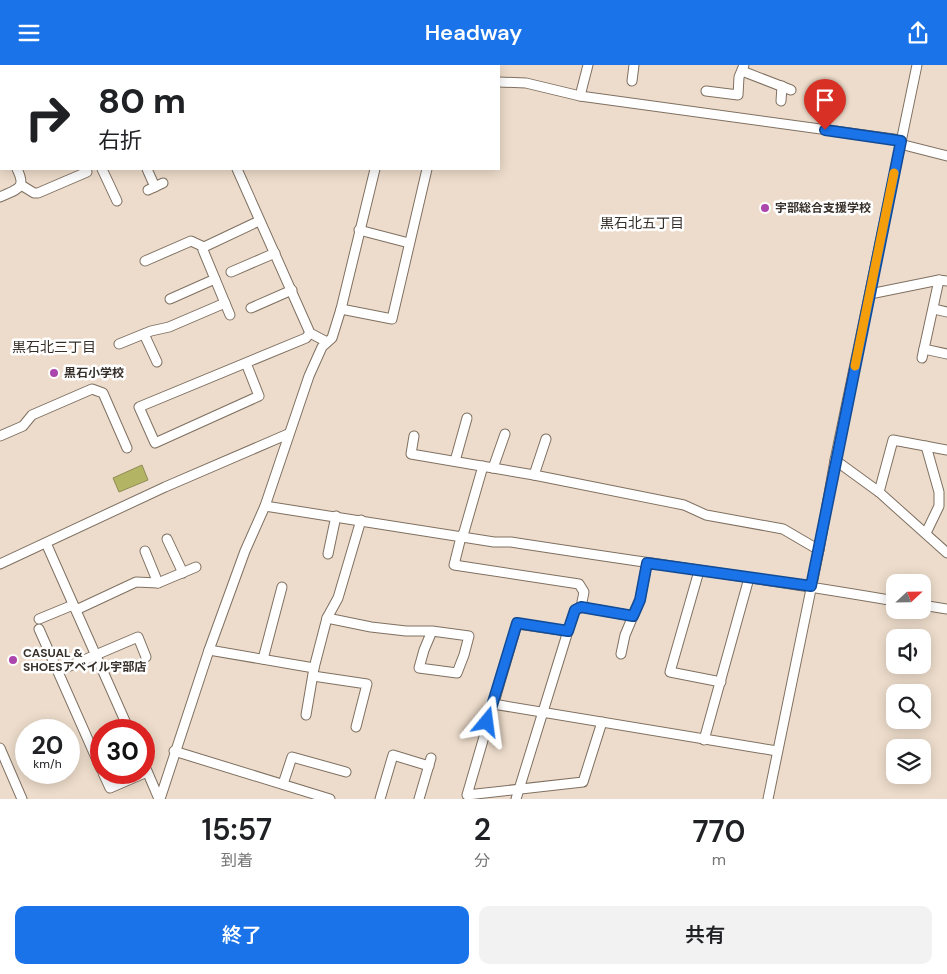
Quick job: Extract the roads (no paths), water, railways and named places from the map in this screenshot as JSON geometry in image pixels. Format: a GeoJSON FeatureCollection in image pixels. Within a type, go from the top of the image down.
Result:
{"type":"FeatureCollection","features":[{"type":"Feature","properties":{"kind":"street"},"geometry":{"type":"LineString","coordinates":[[580,96],[588,65]]}},
{"type":"Feature","properties":{"kind":"street"},"geometry":{"type":"LineString","coordinates":[[632,81],[634,65]]}},
{"type":"Feature","properties":{"kind":"street"},"geometry":{"type":"LineString","coordinates":[[768,799],[819,550],[835,460],[918,65]]}},
{"type":"Feature","properties":{"kind":"street"},"geometry":{"type":"LineString","coordinates":[[706,91],[738,95],[739,77],[743,68],[787,88],[782,101]]}},
{"type":"Feature","properties":{"kind":"street"},"geometry":{"type":"LineString","coordinates":[[500,82],[526,83],[580,96],[901,142],[947,156]]}},
{"type":"Feature","properties":{"kind":"street"},"geometry":{"type":"LineString","coordinates":[[0,197],[18,189],[21,185],[22,180],[17,170]]}},
{"type":"Feature","properties":{"kind":"street"},"geometry":{"type":"LineString","coordinates":[[102,170],[116,201]]}},
{"type":"Feature","properties":{"kind":"street"},"geometry":{"type":"LineString","coordinates":[[147,170],[155,187]]}},
{"type":"Feature","properties":{"kind":"street"},"geometry":{"type":"LineString","coordinates":[[237,170],[310,333],[327,342]]}},
{"type":"Feature","properties":{"kind":"street"},"geometry":{"type":"LineString","coordinates":[[160,799],[174,751],[209,650],[245,551],[265,506],[309,376],[322,347],[332,338],[341,309],[375,170]]}},
{"type":"Feature","properties":{"kind":"street"},"geometry":{"type":"LineString","coordinates":[[341,309],[392,319],[428,170]]}},
{"type":"Feature","properties":{"kind":"street"},"geometry":{"type":"LineString","coordinates":[[21,185],[34,193],[35,190],[84,171]]}},
{"type":"Feature","properties":{"kind":"street"},"geometry":{"type":"LineString","coordinates":[[204,247],[259,221]]}},
{"type":"Feature","properties":{"kind":"street"},"geometry":{"type":"LineString","coordinates":[[360,230],[410,243]]}},
{"type":"Feature","properties":{"kind":"street"},"geometry":{"type":"LineString","coordinates":[[145,261],[191,241],[204,247]]}},
{"type":"Feature","properties":{"kind":"street"},"geometry":{"type":"LineString","coordinates":[[204,247],[203,251],[230,315]]}},
{"type":"Feature","properties":{"kind":"street"},"geometry":{"type":"LineString","coordinates":[[231,272],[274,253]]}},
{"type":"Feature","properties":{"kind":"street"},"geometry":{"type":"LineString","coordinates":[[170,299],[214,279]]}},
{"type":"Feature","properties":{"kind":"street"},"geometry":{"type":"LineString","coordinates":[[870,294],[943,280],[923,353],[947,354]]}},
{"type":"Feature","properties":{"kind":"street"},"geometry":{"type":"LineString","coordinates":[[251,308],[292,290]]}},
{"type":"Feature","properties":{"kind":"street"},"geometry":{"type":"LineString","coordinates":[[119,344],[169,327],[225,303]]}},
{"type":"Feature","properties":{"kind":"street"},"geometry":{"type":"LineString","coordinates":[[934,309],[947,311]]}},
{"type":"Feature","properties":{"kind":"street"},"geometry":{"type":"LineString","coordinates":[[246,363],[259,397],[156,443],[139,407],[306,338],[310,333]]}},
{"type":"Feature","properties":{"kind":"street"},"geometry":{"type":"LineString","coordinates":[[144,334],[157,362]]}},
{"type":"Feature","properties":{"kind":"street"},"geometry":{"type":"LineString","coordinates":[[0,436],[23,426],[32,415],[92,389],[103,393],[127,448]]}},
{"type":"Feature","properties":{"kind":"street"},"geometry":{"type":"LineString","coordinates":[[454,461],[467,418]]}},
{"type":"Feature","properties":{"kind":"street"},"geometry":{"type":"LineString","coordinates":[[0,564],[165,487],[288,434]]}},
{"type":"Feature","properties":{"kind":"street"},"geometry":{"type":"LineString","coordinates":[[493,468],[505,434]]}},
{"type":"Feature","properties":{"kind":"street"},"geometry":{"type":"LineString","coordinates":[[414,436],[411,454],[534,475],[684,505],[706,515],[783,529],[819,550]]}},
{"type":"Feature","properties":{"kind":"street"},"geometry":{"type":"LineString","coordinates":[[534,475],[546,439]]}},
{"type":"Feature","properties":{"kind":"street"},"geometry":{"type":"LineString","coordinates":[[878,492],[893,440],[947,450]]}},
{"type":"Feature","properties":{"kind":"street"},"geometry":{"type":"LineString","coordinates":[[926,446],[943,507],[926,533]]}},
{"type":"Feature","properties":{"kind":"street"},"geometry":{"type":"LineString","coordinates":[[835,460],[878,492],[947,553]]}},
{"type":"Feature","properties":{"kind":"street"},"geometry":{"type":"LineString","coordinates":[[483,466],[454,565],[579,584],[584,592],[581,607]]}},
{"type":"Feature","properties":{"kind":"street"},"geometry":{"type":"LineString","coordinates":[[265,506],[494,542],[511,542],[811,586],[886,599]]}},
{"type":"Feature","properties":{"kind":"street"},"geometry":{"type":"LineString","coordinates":[[328,554],[336,516]]}},
{"type":"Feature","properties":{"kind":"street"},"geometry":{"type":"LineString","coordinates":[[306,715],[327,618],[338,598],[361,520]]}},
{"type":"Feature","properties":{"kind":"street"},"geometry":{"type":"LineString","coordinates":[[168,539],[183,573]]}},
{"type":"Feature","properties":{"kind":"street"},"geometry":{"type":"LineString","coordinates":[[46,543],[124,719]]}},
{"type":"Feature","properties":{"kind":"street"},"geometry":{"type":"LineString","coordinates":[[145,551],[158,583]]}},
{"type":"Feature","properties":{"kind":"street"},"geometry":{"type":"LineString","coordinates":[[621,653],[625,635],[640,600],[647,563]]}},
{"type":"Feature","properties":{"kind":"street"},"geometry":{"type":"LineString","coordinates":[[90,744],[39,624],[75,607],[136,583],[158,583],[196,567]]}},
{"type":"Feature","properties":{"kind":"street"},"geometry":{"type":"LineString","coordinates":[[699,571],[670,672],[721,682]]}},
{"type":"Feature","properties":{"kind":"street"},"geometry":{"type":"LineString","coordinates":[[704,740],[748,578]]}},
{"type":"Feature","properties":{"kind":"street"},"geometry":{"type":"LineString","coordinates":[[263,659],[282,587]]}},
{"type":"Feature","properties":{"kind":"street"},"geometry":{"type":"LineString","coordinates":[[931,606],[947,609]]}},
{"type":"Feature","properties":{"kind":"street"},"geometry":{"type":"LineString","coordinates":[[516,799],[575,610],[581,607],[633,616]]}},
{"type":"Feature","properties":{"kind":"street"},"geometry":{"type":"LineString","coordinates":[[327,618],[371,627],[406,631],[432,631],[469,636],[457,673],[419,668],[432,631]]}},
{"type":"Feature","properties":{"kind":"street"},"geometry":{"type":"LineString","coordinates":[[568,631],[517,623],[467,795],[583,782],[602,722]]}},
{"type":"Feature","properties":{"kind":"street"},"geometry":{"type":"LineString","coordinates":[[58,671],[138,637],[146,657]]}},
{"type":"Feature","properties":{"kind":"street"},"geometry":{"type":"LineString","coordinates":[[209,650],[263,659],[367,684],[356,727]]}},
{"type":"Feature","properties":{"kind":"street"},"geometry":{"type":"LineString","coordinates":[[493,704],[777,751]]}},
{"type":"Feature","properties":{"kind":"street"},"geometry":{"type":"LineString","coordinates":[[0,747],[22,799]]}},
{"type":"Feature","properties":{"kind":"street"},"geometry":{"type":"LineString","coordinates":[[174,751],[330,799]]}},
{"type":"Feature","properties":{"kind":"street"},"geometry":{"type":"LineString","coordinates":[[380,799],[393,755],[430,762],[419,799]]}},
{"type":"Feature","properties":{"kind":"street"},"geometry":{"type":"LineString","coordinates":[[283,784],[292,757],[346,772]]}},
{"type":"Feature","properties":{"kind":"street"},"geometry":{"type":"LineString","coordinates":[[108,784],[110,788],[117,784]]}},
{"type":"Feature","properties":{"kind":"street"},"geometry":{"type":"LineString","coordinates":[[153,784],[160,799]]}},
{"type":"Feature","properties":{"kind":"place","name":"宇部総合支援学校"},"geometry":{"type":"Point","coordinates":[765,208]}},
{"type":"Feature","properties":{"kind":"place","name":"黒石小学校"},"geometry":{"type":"Point","coordinates":[54,373]}},
{"type":"Feature","properties":{"kind":"place","name":"CASUAL & SHOESアベイル宇部店"},"geometry":{"type":"Point","coordinates":[13,660]}},
{"type":"Feature","properties":{"kind":"district","name":"黒石北五丁目"},"geometry":{"type":"Point","coordinates":[642,223]}},
{"type":"Feature","properties":{"kind":"district","name":"黒石北三丁目"},"geometry":{"type":"Point","coordinates":[54,347]}}]}
